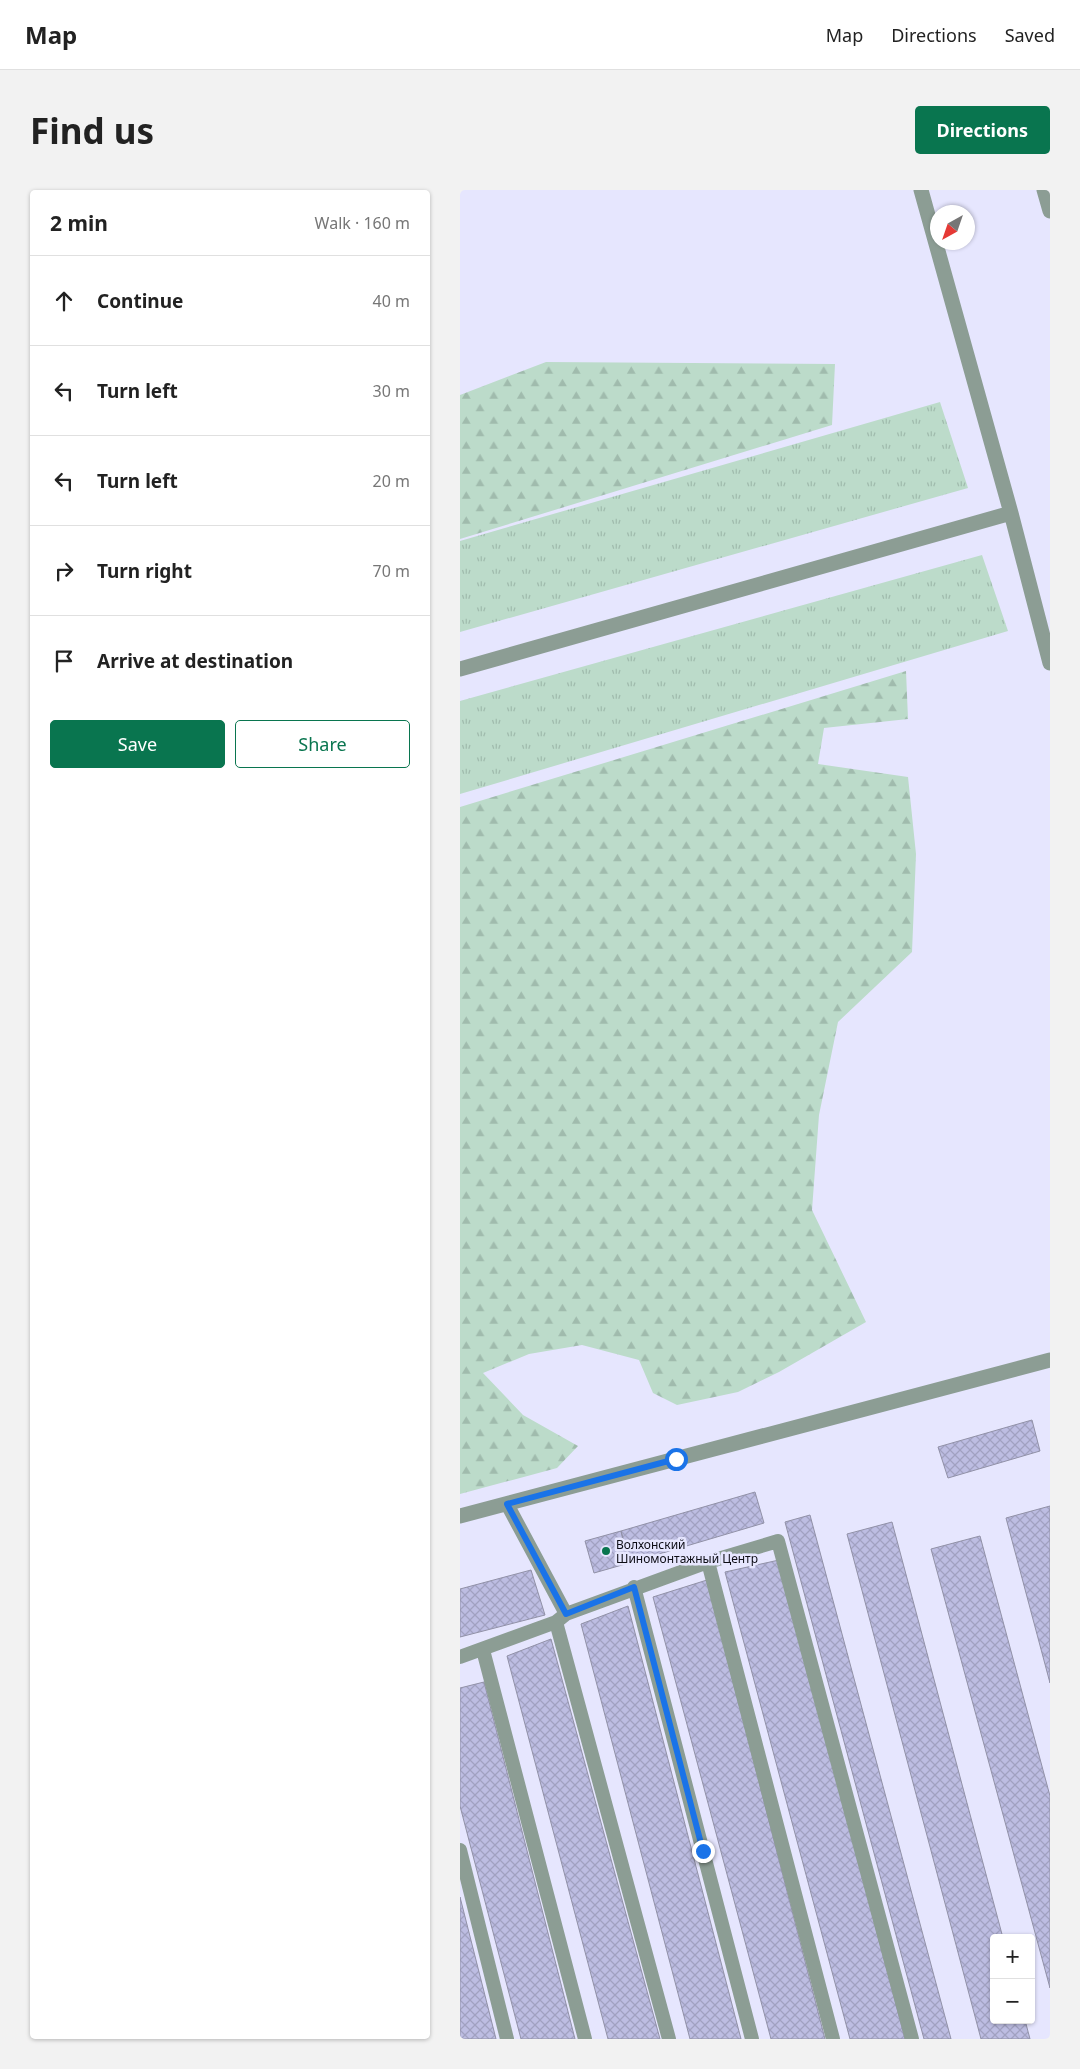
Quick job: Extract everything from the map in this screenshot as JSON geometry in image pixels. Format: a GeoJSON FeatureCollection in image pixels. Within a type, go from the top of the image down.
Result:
{"type":"FeatureCollection","features":[{"type":"Feature","properties":{"kind":"street"},"geometry":{"type":"LineString","coordinates":[[921,190],[1011,513],[1050,663]]}},
{"type":"Feature","properties":{"kind":"street"},"geometry":{"type":"LineString","coordinates":[[1044,190],[1050,211]]}},
{"type":"Feature","properties":{"kind":"street"},"geometry":{"type":"LineString","coordinates":[[460,669],[1011,513]]}},
{"type":"Feature","properties":{"kind":"street"},"geometry":{"type":"LineString","coordinates":[[460,1516],[1050,1360]]}},
{"type":"Feature","properties":{"kind":"lane"},"geometry":{"type":"LineString","coordinates":[[507,1504],[561,1618],[668,2039]]}},
{"type":"Feature","properties":{"kind":"lane"},"geometry":{"type":"LineString","coordinates":[[460,1657],[483,1650],[634,1587],[778,1541],[912,2039]]}},
{"type":"Feature","properties":{"kind":"lane"},"geometry":{"type":"LineString","coordinates":[[708,1562],[832,2039]]}},
{"type":"Feature","properties":{"kind":"lane"},"geometry":{"type":"LineString","coordinates":[[634,1587],[752,2039]]}},
{"type":"Feature","properties":{"kind":"lane"},"geometry":{"type":"LineString","coordinates":[[483,1650],[585,2039]]}},
{"type":"Feature","properties":{"kind":"lane"},"geometry":{"type":"LineString","coordinates":[[460,1850],[507,2039]]}},
{"type":"Feature","properties":{"kind":"green space"},"geometry":{"type":"Polygon","coordinates":[[[546,362],[835,364],[832,425],[460,539],[460,395],[546,362]]]}},
{"type":"Feature","properties":{"kind":"green space"},"geometry":{"type":"Polygon","coordinates":[[[940,402],[968,488],[460,632],[460,541],[940,402]]]}},
{"type":"Feature","properties":{"kind":"green space"},"geometry":{"type":"Polygon","coordinates":[[[982,555],[1008,631],[460,794],[460,701],[982,555]]]}},
{"type":"Feature","properties":{"kind":"green space"},"geometry":{"type":"Polygon","coordinates":[[[906,671],[908,719],[824,728],[818,764],[908,777],[916,854],[912,952],[838,1022],[819,1115],[812,1210],[866,1322],[779,1372],[738,1392],[677,1405],[653,1393],[639,1360],[582,1345],[529,1354],[483,1373],[523,1415],[578,1446],[557,1468],[460,1494],[460,807],[906,671]]]}},
{"type":"Feature","properties":{"kind":"building"},"geometry":{"type":"Polygon","coordinates":[[[1032,1420],[1040,1451],[948,1478],[938,1447],[1032,1420]]]}},
{"type":"Feature","properties":{"kind":"building"},"geometry":{"type":"Polygon","coordinates":[[[755,1492],[764,1523],[629,1563],[621,1531],[755,1492]]]}},
{"type":"Feature","properties":{"kind":"building"},"geometry":{"type":"Polygon","coordinates":[[[1050,1506],[1050,1683],[1006,1518],[1050,1506]]]}},
{"type":"Feature","properties":{"kind":"building"},"geometry":{"type":"Polygon","coordinates":[[[810,1515],[951,2039],[924,2039],[785,1522],[810,1515]]]}},
{"type":"Feature","properties":{"kind":"building"},"geometry":{"type":"Polygon","coordinates":[[[892,1522],[1002,1934],[990,1934],[990,2024],[1026,2024],[1030,2039],[981,2039],[847,1534],[892,1522]]]}},
{"type":"Feature","properties":{"kind":"building"},"geometry":{"type":"Polygon","coordinates":[[[621,1531],[629,1563],[594,1573],[585,1541],[621,1531]]]}},
{"type":"Feature","properties":{"kind":"building"},"geometry":{"type":"Polygon","coordinates":[[[980,1536],[1050,1796],[1050,1988],[931,1549],[980,1536]]]}},
{"type":"Feature","properties":{"kind":"building"},"geometry":{"type":"Polygon","coordinates":[[[779,1560],[905,2039],[850,2039],[725,1572],[779,1560]]]}},
{"type":"Feature","properties":{"kind":"building"},"geometry":{"type":"Polygon","coordinates":[[[531,1570],[545,1615],[460,1637],[460,1589],[531,1570]]]}},
{"type":"Feature","properties":{"kind":"building"},"geometry":{"type":"Polygon","coordinates":[[[707,1580],[825,2039],[771,2039],[653,1597],[707,1580]]]}},
{"type":"Feature","properties":{"kind":"building"},"geometry":{"type":"Polygon","coordinates":[[[628,1606],[741,2039],[690,2039],[581,1624],[628,1606]]]}},
{"type":"Feature","properties":{"kind":"building"},"geometry":{"type":"Polygon","coordinates":[[[551,1639],[660,2039],[608,2039],[507,1656],[551,1639]]]}},
{"type":"Feature","properties":{"kind":"building"},"geometry":{"type":"Polygon","coordinates":[[[484,1682],[575,2039],[521,2039],[460,1806],[460,1688],[484,1682]]]}},
{"type":"Feature","properties":{"kind":"building"},"geometry":{"type":"Polygon","coordinates":[[[460,1897],[496,2039],[460,2039],[460,1897]]]}},
{"type":"Feature","properties":{"kind":"place","name":"Волхонский Шиномонтажный Центр"},"geometry":{"type":"Point","coordinates":[606,1551]}},
{"type":"Feature","properties":{"kind":"route"},"geometry":{"type":"LineString","coordinates":[[676,1459],[507,1504],[566,1614],[634,1587],[703,1851]]}}]}
